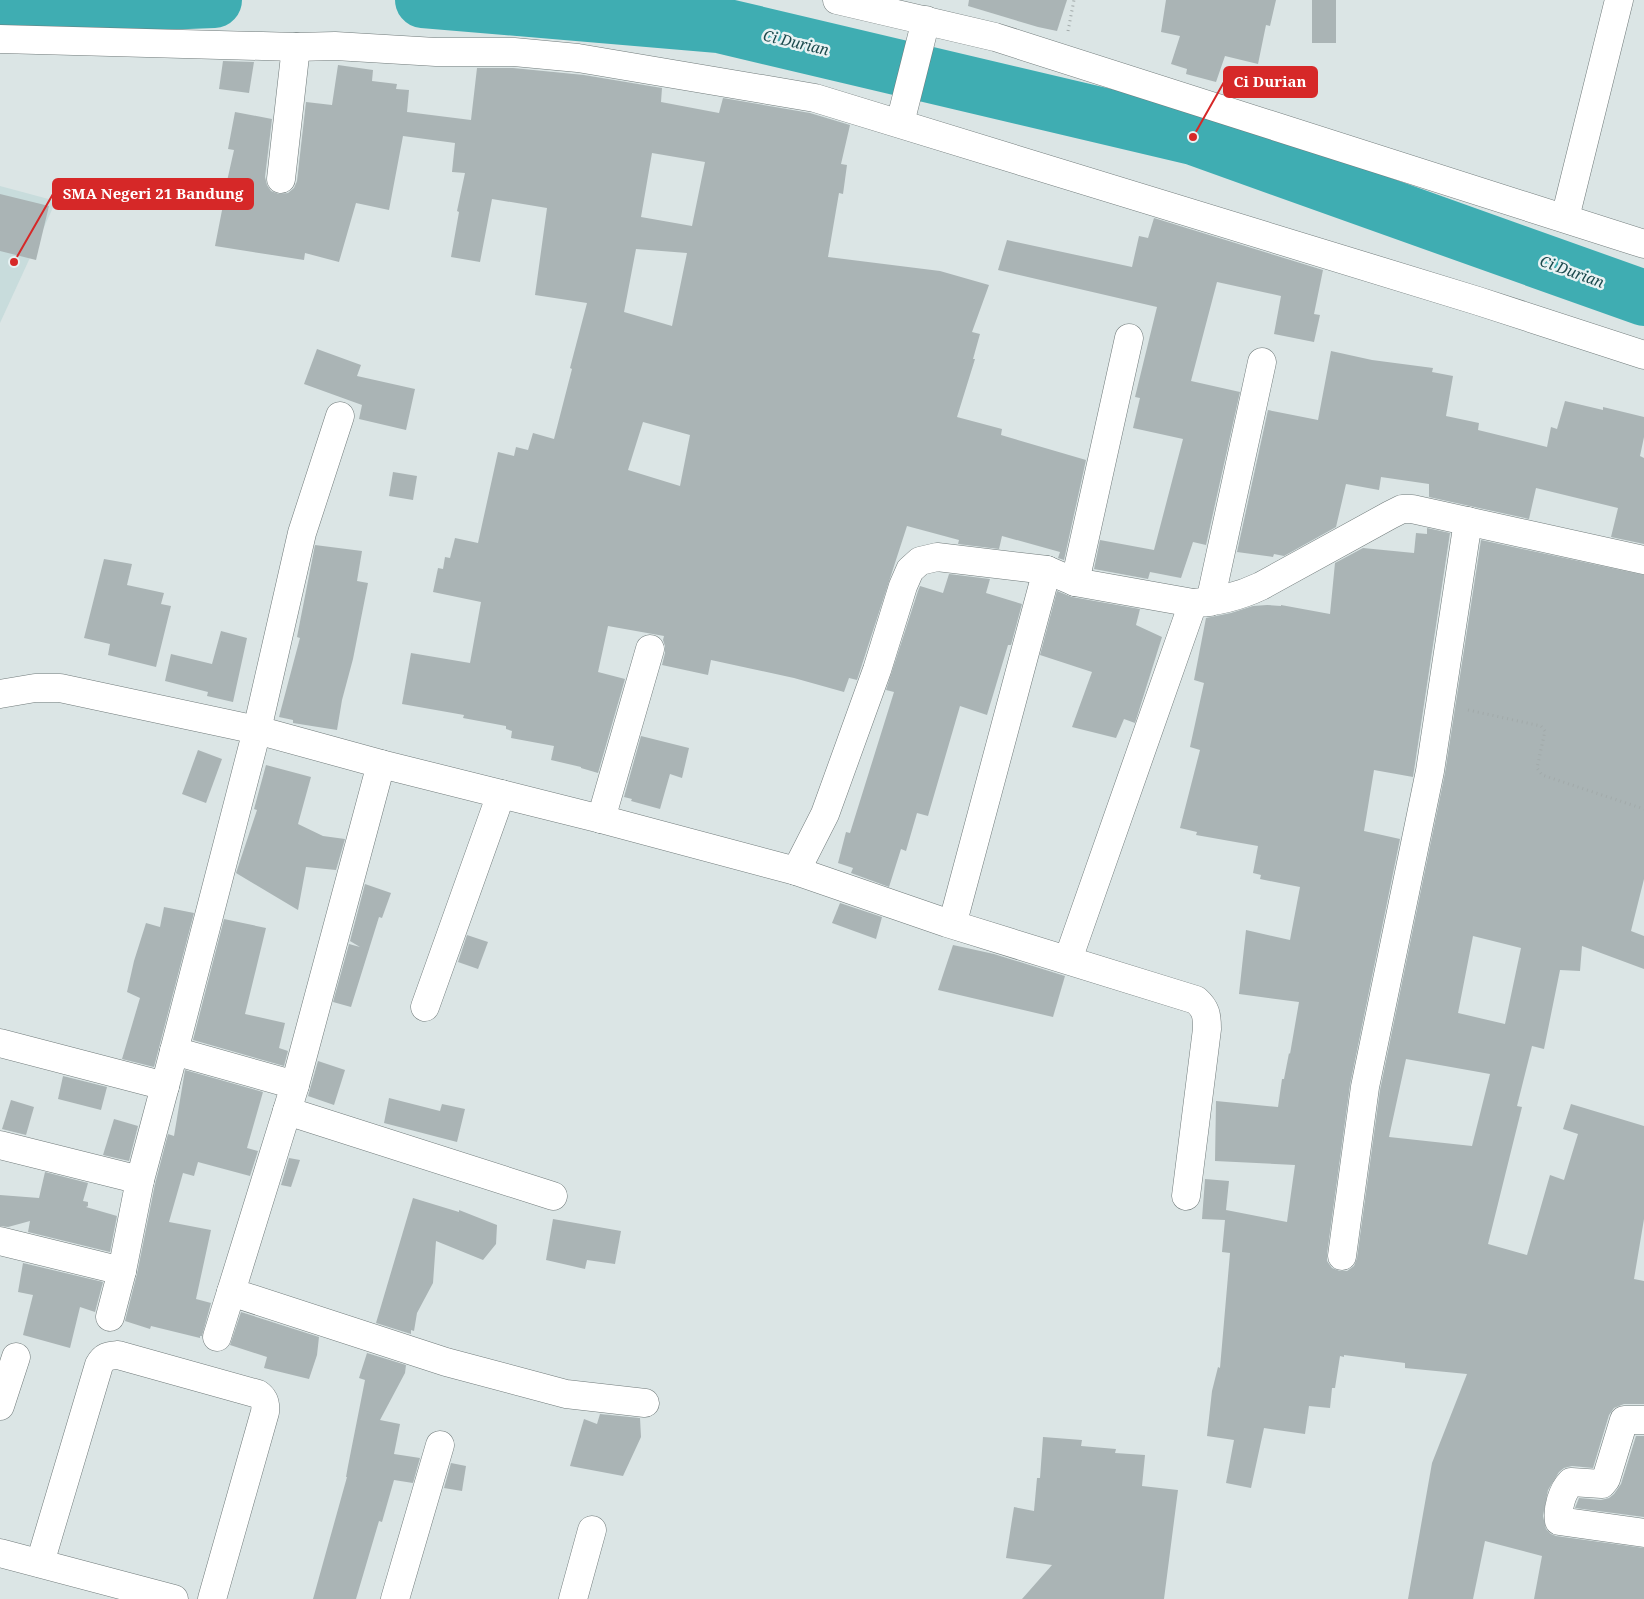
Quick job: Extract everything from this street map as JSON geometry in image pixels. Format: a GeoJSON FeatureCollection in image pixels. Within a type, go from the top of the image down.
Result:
{"type":"FeatureCollection","features":[{"type":"Feature","properties":{"kind":"street"},"geometry":{"type":"LineString","coordinates":[[837,0],[924,31],[1004,39],[1644,244]]}},
{"type":"Feature","properties":{"kind":"street"},"geometry":{"type":"LineString","coordinates":[[1566,218],[1618,0]]}},
{"type":"Feature","properties":{"kind":"street"},"geometry":{"type":"LineString","coordinates":[[903,112],[924,31]]}},
{"type":"Feature","properties":{"kind":"street"},"geometry":{"type":"LineString","coordinates":[[0,39],[296,47],[335,46],[436,52],[514,52],[578,58],[903,112],[1644,355]]}},
{"type":"Feature","properties":{"kind":"street"},"geometry":{"type":"LineString","coordinates":[[282,180],[296,47]]}},
{"type":"Feature","properties":{"kind":"street"},"geometry":{"type":"LineString","coordinates":[[1074,582],[1129,338]]}},
{"type":"Feature","properties":{"kind":"street"},"geometry":{"type":"LineString","coordinates":[[1071,950],[1201,603],[1262,362]]}},
{"type":"Feature","properties":{"kind":"street"},"geometry":{"type":"LineString","coordinates":[[110,1317],[122,1271],[140,1180],[257,730],[302,533],[340,416]]}},
{"type":"Feature","properties":{"kind":"street"},"geometry":{"type":"LineString","coordinates":[[796,871],[825,814],[877,670],[903,586],[910,570],[920,561],[937,557],[1047,570],[1074,582],[1201,603],[1248,592],[1261,586],[1402,509],[1412,509],[1468,520],[1644,560]]}},
{"type":"Feature","properties":{"kind":"street"},"geometry":{"type":"LineString","coordinates":[[1342,1256],[1365,1087],[1430,771],[1468,520]]}},
{"type":"Feature","properties":{"kind":"street"},"geometry":{"type":"LineString","coordinates":[[954,918],[1047,570]]}},
{"type":"Feature","properties":{"kind":"street"},"geometry":{"type":"LineString","coordinates":[[602,819],[650,649]]}},
{"type":"Feature","properties":{"kind":"street"},"geometry":{"type":"LineString","coordinates":[[0,694],[36,688],[60,688],[257,730],[381,764],[602,819],[796,871],[952,925],[1196,1000],[1204,1008],[1207,1015],[1207,1029],[1186,1196]]}},
{"type":"Feature","properties":{"kind":"street"},"geometry":{"type":"LineString","coordinates":[[217,1337],[294,1085],[381,764]]}},
{"type":"Feature","properties":{"kind":"street"},"geometry":{"type":"LineString","coordinates":[[424,1007],[500,794]]}},
{"type":"Feature","properties":{"kind":"street"},"geometry":{"type":"LineString","coordinates":[[0,1043],[165,1086]]}},
{"type":"Feature","properties":{"kind":"street"},"geometry":{"type":"LineString","coordinates":[[174,1051],[294,1085]]}},
{"type":"Feature","properties":{"kind":"street"},"geometry":{"type":"LineString","coordinates":[[286,1111],[553,1196]]}},
{"type":"Feature","properties":{"kind":"street"},"geometry":{"type":"LineString","coordinates":[[0,1145],[140,1180]]}},
{"type":"Feature","properties":{"kind":"street"},"geometry":{"type":"LineString","coordinates":[[0,1241],[122,1271]]}},
{"type":"Feature","properties":{"kind":"street"},"geometry":{"type":"LineString","coordinates":[[231,1292],[455,1364],[566,1394],[645,1403]]}},
{"type":"Feature","properties":{"kind":"street"},"geometry":{"type":"LineString","coordinates":[[40,1564],[98,1365],[102,1358],[118,1355],[258,1394],[263,1398],[266,1405],[212,1599]]}},
{"type":"Feature","properties":{"kind":"street"},"geometry":{"type":"LineString","coordinates":[[0,1406],[16,1357]]}},
{"type":"Feature","properties":{"kind":"street"},"geometry":{"type":"LineString","coordinates":[[1644,1420],[1624,1420],[1606,1480],[1602,1484],[1571,1482],[1565,1488],[1558,1516],[1559,1521],[1644,1533]]}},
{"type":"Feature","properties":{"kind":"street"},"geometry":{"type":"LineString","coordinates":[[395,1599],[440,1445]]}},
{"type":"Feature","properties":{"kind":"street"},"geometry":{"type":"LineString","coordinates":[[572,1599],[592,1530]]}},
{"type":"Feature","properties":{"kind":"street"},"geometry":{"type":"LineString","coordinates":[[0,1553],[174,1599]]}},
{"type":"Feature","properties":{"kind":"path"},"geometry":{"type":"LineString","coordinates":[[1440,704],[1541,726],[1545,731],[1537,768],[1542,775],[1644,808]]}},
{"type":"Feature","properties":{"kind":"shaded area"},"geometry":{"type":"Polygon","coordinates":[[[0,186],[56,201],[0,323],[0,186]]]}},
{"type":"Feature","properties":{"kind":"building"},"geometry":{"type":"Polygon","coordinates":[[[969,0],[1067,0],[1057,31],[968,6],[969,0]]]}},
{"type":"Feature","properties":{"kind":"building"},"geometry":{"type":"Polygon","coordinates":[[[1166,0],[1276,0],[1270,26],[1266,25],[1258,64],[1225,56],[1216,82],[1186,74],[1187,69],[1171,64],[1180,36],[1161,32],[1166,0]]]}},
{"type":"Feature","properties":{"kind":"building"},"geometry":{"type":"Polygon","coordinates":[[[1312,0],[1336,0],[1336,43],[1312,43],[1312,0]]]}},
{"type":"Feature","properties":{"kind":"building"},"geometry":{"type":"Polygon","coordinates":[[[223,61],[254,62],[249,93],[219,89],[223,61]]]}},
{"type":"Feature","properties":{"kind":"building"},"geometry":{"type":"Polygon","coordinates":[[[338,65],[373,70],[372,81],[397,84],[396,89],[409,90],[407,112],[471,120],[477,68],[513,68],[584,75],[662,88],[661,102],[719,113],[723,98],[810,113],[850,125],[841,164],[847,165],[843,194],[839,193],[828,257],[940,271],[989,285],[972,332],[980,334],[973,359],[975,359],[957,417],[1002,429],[1001,435],[1086,460],[1064,560],[1058,558],[1060,552],[1002,536],[999,549],[958,544],[959,540],[907,526],[857,680],[849,678],[844,692],[794,678],[711,660],[708,675],[662,665],[665,653],[664,636],[608,626],[598,672],[625,679],[598,773],[551,760],[554,746],[511,738],[512,731],[506,729],[506,726],[463,718],[464,715],[402,704],[411,653],[470,663],[481,602],[433,592],[438,568],[443,569],[445,557],[450,558],[455,538],[478,543],[498,452],[514,456],[516,447],[528,450],[533,433],[554,439],[587,303],[535,295],[547,208],[492,199],[480,262],[451,257],[459,212],[457,211],[465,173],[452,172],[455,143],[403,136],[389,210],[356,203],[339,262],[305,253],[304,260],[215,246],[234,150],[228,149],[235,112],[272,119],[265,177],[271,191],[279,194],[288,193],[294,188],[297,181],[306,102],[332,105],[338,65]],[[652,153],[641,217],[692,226],[705,162],[652,153]],[[636,249],[624,312],[672,326],[687,253],[636,249]],[[643,422],[628,470],[680,486],[690,435],[643,422]]]}},
{"type":"Feature","properties":{"kind":"building"},"geometry":{"type":"Polygon","coordinates":[[[0,194],[49,206],[36,260],[0,251],[0,194]]]}},
{"type":"Feature","properties":{"kind":"building"},"geometry":{"type":"Polygon","coordinates":[[[1154,218],[1323,270],[1314,314],[1320,315],[1314,342],[1274,334],[1281,296],[1217,282],[1191,381],[1240,392],[1206,545],[1193,542],[1181,578],[1150,572],[1148,579],[1094,569],[1100,540],[1154,550],[1183,439],[1133,428],[1140,398],[1135,397],[1157,307],[998,270],[1007,240],[1132,267],[1139,236],[1148,238],[1154,218]]]}},
{"type":"Feature","properties":{"kind":"building"},"geometry":{"type":"Polygon","coordinates":[[[317,349],[361,365],[357,376],[415,389],[406,430],[359,419],[362,405],[304,384],[317,349]]]}},
{"type":"Feature","properties":{"kind":"building"},"geometry":{"type":"Polygon","coordinates":[[[1331,351],[1372,360],[1433,368],[1432,372],[1453,376],[1446,416],[1479,423],[1478,430],[1547,447],[1551,427],[1557,429],[1565,401],[1603,410],[1603,407],[1644,417],[1644,437],[1640,456],[1644,458],[1644,544],[1611,537],[1618,508],[1536,488],[1529,519],[1429,497],[1429,484],[1381,477],[1379,490],[1346,484],[1336,527],[1284,556],[1274,554],[1273,557],[1237,552],[1268,410],[1318,420],[1331,351]]]}},
{"type":"Feature","properties":{"kind":"building"},"geometry":{"type":"Polygon","coordinates":[[[393,472],[417,476],[413,500],[389,496],[393,472]]]}},
{"type":"Feature","properties":{"kind":"building"},"geometry":{"type":"Polygon","coordinates":[[[1427,528],[1450,533],[1413,777],[1374,770],[1364,831],[1400,839],[1350,1085],[1327,1261],[1332,1268],[1347,1271],[1354,1266],[1357,1258],[1380,1090],[1445,773],[1481,540],[1644,575],[1644,879],[1631,931],[1644,936],[1644,969],[1582,946],[1580,971],[1560,970],[1544,1049],[1532,1046],[1517,1106],[1522,1107],[1488,1244],[1527,1255],[1550,1175],[1564,1180],[1578,1134],[1563,1129],[1571,1104],[1644,1126],[1644,1219],[1634,1279],[1644,1281],[1644,1404],[1624,1404],[1614,1408],[1609,1415],[1593,1468],[1572,1466],[1564,1468],[1559,1472],[1548,1490],[1543,1516],[1546,1529],[1556,1536],[1644,1548],[1644,1599],[1534,1599],[1542,1556],[1485,1541],[1473,1599],[1408,1599],[1432,1463],[1467,1374],[1405,1368],[1405,1363],[1340,1356],[1335,1388],[1332,1388],[1330,1408],[1309,1406],[1305,1434],[1264,1428],[1251,1488],[1226,1483],[1234,1440],[1207,1436],[1212,1391],[1218,1367],[1220,1368],[1230,1253],[1222,1252],[1225,1220],[1202,1219],[1205,1179],[1229,1181],[1226,1210],[1287,1222],[1295,1165],[1215,1161],[1216,1101],[1278,1107],[1282,1079],[1284,1079],[1290,1054],[1299,1002],[1239,994],[1246,930],[1290,940],[1300,887],[1260,879],[1261,875],[1253,873],[1258,846],[1196,835],[1197,832],[1180,828],[1200,750],[1190,747],[1204,683],[1194,680],[1206,618],[1253,606],[1267,605],[1281,605],[1330,614],[1335,563],[1363,548],[1414,553],[1416,533],[1427,534],[1427,528]],[[1473,936],[1458,1013],[1505,1024],[1521,948],[1473,936]],[[1406,1059],[1389,1137],[1472,1146],[1490,1074],[1406,1059]]]}},
{"type":"Feature","properties":{"kind":"building"},"geometry":{"type":"Polygon","coordinates":[[[315,545],[362,551],[357,581],[368,583],[337,730],[293,723],[293,720],[279,717],[300,638],[297,637],[315,545]]]}},
{"type":"Feature","properties":{"kind":"building"},"geometry":{"type":"Polygon","coordinates":[[[104,559],[132,564],[127,585],[164,593],[161,604],[171,606],[156,667],[108,655],[110,644],[84,638],[104,559]]]}},
{"type":"Feature","properties":{"kind":"building"},"geometry":{"type":"Polygon","coordinates":[[[949,574],[990,579],[986,593],[1022,604],[1011,645],[1008,645],[987,715],[960,706],[928,816],[917,813],[906,851],[901,849],[889,887],[851,873],[853,868],[838,863],[846,832],[850,833],[894,692],[886,690],[918,591],[920,586],[943,593],[949,574]]]}},
{"type":"Feature","properties":{"kind":"building"},"geometry":{"type":"Polygon","coordinates":[[[1057,591],[1072,597],[1140,609],[1136,625],[1162,637],[1135,723],[1124,719],[1116,738],[1072,727],[1092,672],[1040,655],[1057,591]]]}},
{"type":"Feature","properties":{"kind":"building"},"geometry":{"type":"Polygon","coordinates":[[[221,631],[247,638],[233,702],[207,696],[208,692],[165,681],[171,654],[212,664],[221,631]]]}},
{"type":"Feature","properties":{"kind":"building"},"geometry":{"type":"Polygon","coordinates":[[[641,736],[689,748],[682,778],[670,774],[660,809],[631,801],[632,799],[624,797],[641,736]]]}},
{"type":"Feature","properties":{"kind":"building"},"geometry":{"type":"Polygon","coordinates":[[[198,750],[222,759],[206,803],[182,794],[198,750]]]}},
{"type":"Feature","properties":{"kind":"building"},"geometry":{"type":"Polygon","coordinates":[[[266,765],[311,777],[298,824],[323,836],[345,839],[336,870],[306,867],[298,910],[236,873],[257,810],[254,809],[266,765]]]}},
{"type":"Feature","properties":{"kind":"building"},"geometry":{"type":"Polygon","coordinates":[[[365,884],[391,893],[382,918],[379,917],[351,1007],[333,1002],[349,944],[360,947],[350,941],[365,884]]]}},
{"type":"Feature","properties":{"kind":"building"},"geometry":{"type":"Polygon","coordinates":[[[840,903],[882,917],[876,939],[832,923],[840,903]]]}},
{"type":"Feature","properties":{"kind":"building"},"geometry":{"type":"Polygon","coordinates":[[[164,907],[194,913],[154,1067],[122,1059],[140,998],[127,992],[134,961],[146,923],[160,927],[164,907]]]}},
{"type":"Feature","properties":{"kind":"building"},"geometry":{"type":"Polygon","coordinates":[[[224,919],[266,928],[245,1014],[285,1023],[279,1048],[288,1051],[284,1066],[193,1040],[224,919]]]}},
{"type":"Feature","properties":{"kind":"building"},"geometry":{"type":"Polygon","coordinates":[[[467,935],[488,942],[478,969],[458,962],[467,935]]]}},
{"type":"Feature","properties":{"kind":"building"},"geometry":{"type":"Polygon","coordinates":[[[953,945],[994,954],[1065,976],[1053,1017],[938,990],[953,945]]]}},
{"type":"Feature","properties":{"kind":"building"},"geometry":{"type":"Polygon","coordinates":[[[318,1061],[345,1070],[334,1105],[308,1096],[318,1061]]]}},
{"type":"Feature","properties":{"kind":"building"},"geometry":{"type":"Polygon","coordinates":[[[185,1070],[263,1092],[247,1148],[258,1151],[250,1176],[198,1162],[194,1176],[183,1173],[169,1222],[211,1230],[196,1299],[211,1303],[200,1338],[151,1326],[150,1329],[125,1321],[168,1134],[174,1136],[185,1070]]]}},
{"type":"Feature","properties":{"kind":"building"},"geometry":{"type":"Polygon","coordinates":[[[63,1076],[107,1087],[101,1110],[58,1099],[63,1076]]]}},
{"type":"Feature","properties":{"kind":"building"},"geometry":{"type":"Polygon","coordinates":[[[389,1098],[440,1111],[442,1104],[465,1109],[457,1142],[384,1123],[389,1098]]]}},
{"type":"Feature","properties":{"kind":"building"},"geometry":{"type":"Polygon","coordinates":[[[11,1100],[34,1107],[26,1135],[2,1129],[11,1100]]]}},
{"type":"Feature","properties":{"kind":"building"},"geometry":{"type":"Polygon","coordinates":[[[114,1119],[138,1126],[129,1161],[103,1155],[114,1119]]]}},
{"type":"Feature","properties":{"kind":"building"},"geometry":{"type":"Polygon","coordinates":[[[289,1158],[300,1160],[291,1187],[281,1185],[289,1158]]]}},
{"type":"Feature","properties":{"kind":"building"},"geometry":{"type":"Polygon","coordinates":[[[45,1172],[88,1183],[83,1201],[88,1202],[86,1207],[117,1216],[110,1252],[28,1232],[30,1221],[8,1227],[0,1226],[0,1195],[39,1198],[45,1172]]]}},
{"type":"Feature","properties":{"kind":"building"},"geometry":{"type":"Polygon","coordinates":[[[413,1198],[459,1212],[459,1210],[497,1225],[496,1244],[483,1260],[436,1241],[433,1283],[417,1313],[414,1331],[411,1330],[411,1334],[376,1323],[413,1198]]]}},
{"type":"Feature","properties":{"kind":"building"},"geometry":{"type":"Polygon","coordinates":[[[553,1219],[621,1231],[615,1264],[587,1260],[585,1269],[546,1260],[553,1219]]]}},
{"type":"Feature","properties":{"kind":"building"},"geometry":{"type":"Polygon","coordinates":[[[23,1263],[103,1282],[95,1312],[80,1307],[70,1348],[23,1335],[33,1295],[18,1292],[23,1263]]]}},
{"type":"Feature","properties":{"kind":"building"},"geometry":{"type":"Polygon","coordinates":[[[241,1312],[319,1337],[317,1355],[309,1379],[264,1368],[267,1357],[230,1345],[241,1312]]]}},
{"type":"Feature","properties":{"kind":"building"},"geometry":{"type":"Polygon","coordinates":[[[367,1353],[406,1365],[405,1373],[380,1420],[400,1424],[394,1454],[420,1458],[413,1483],[394,1480],[382,1522],[379,1521],[356,1599],[313,1599],[347,1477],[365,1380],[359,1378],[367,1353]]]}},
{"type":"Feature","properties":{"kind":"building"},"geometry":{"type":"Polygon","coordinates":[[[600,1414],[640,1418],[641,1437],[623,1476],[570,1466],[584,1419],[597,1424],[600,1414]]]}},
{"type":"Feature","properties":{"kind":"building"},"geometry":{"type":"Polygon","coordinates":[[[1636,1436],[1644,1436],[1644,1517],[1575,1508],[1579,1498],[1601,1500],[1609,1498],[1614,1494],[1621,1484],[1636,1436]]]}},
{"type":"Feature","properties":{"kind":"building"},"geometry":{"type":"Polygon","coordinates":[[[1043,1437],[1082,1440],[1081,1446],[1116,1449],[1115,1453],[1145,1455],[1142,1486],[1178,1490],[1164,1599],[1022,1599],[1052,1565],[1006,1558],[1014,1507],[1034,1511],[1037,1478],[1040,1478],[1043,1437]]]}},
{"type":"Feature","properties":{"kind":"building"},"geometry":{"type":"Polygon","coordinates":[[[451,1463],[466,1466],[462,1491],[444,1488],[451,1463]]]}},
{"type":"Feature","properties":{"kind":"waterway","name":"Ci Durian"},"geometry":{"type":"LineString","coordinates":[[0,0],[80,5],[214,0]]}},
{"type":"Feature","properties":{"kind":"waterway","name":"Ci Durian"},"geometry":{"type":"LineString","coordinates":[[423,0],[719,25],[1193,137],[1644,298]]}},
{"type":"Feature","properties":{"kind":"place","name":"Ci Durian"},"geometry":{"type":"Point","coordinates":[1193,137]}},
{"type":"Feature","properties":{"kind":"place","name":"SMA Negeri 21 Bandung"},"geometry":{"type":"Point","coordinates":[14,262]}}]}
